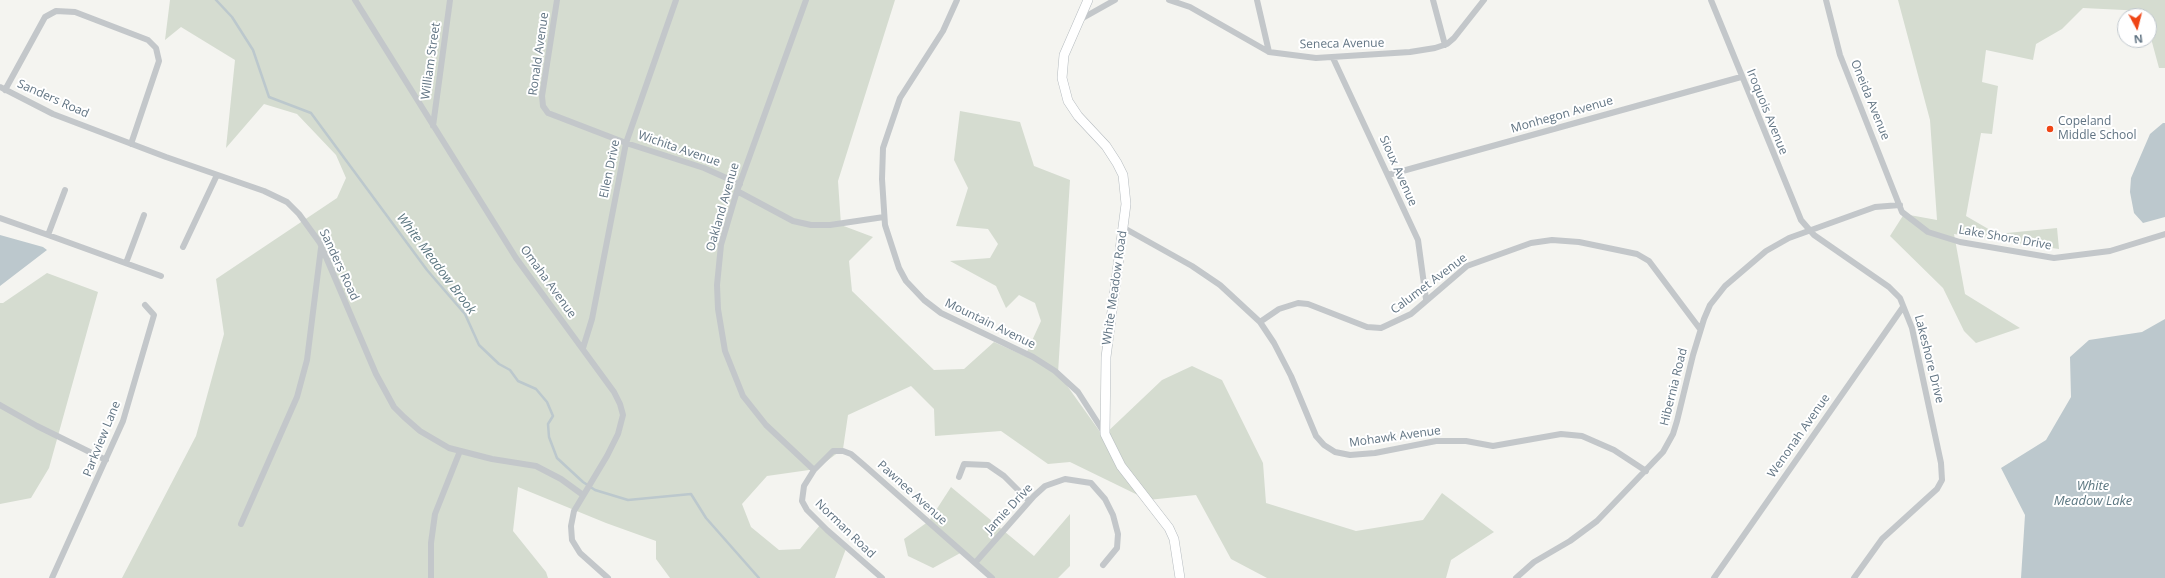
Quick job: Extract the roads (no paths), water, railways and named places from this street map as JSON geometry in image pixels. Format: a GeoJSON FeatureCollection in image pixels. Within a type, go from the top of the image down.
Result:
{"type":"FeatureCollection","features":[{"type":"Feature","properties":{"kind":"street","name":"Omaha Avenue"},"geometry":{"type":"LineString","coordinates":[[355,0],[516,258],[614,392],[623,415],[618,434],[584,493],[572,518],[571,526],[572,540],[580,553],[608,578]]}},
{"type":"Feature","properties":{"kind":"street","name":"William Street"},"geometry":{"type":"LineString","coordinates":[[433,126],[450,0]]}},
{"type":"Feature","properties":{"kind":"street","name":"Ronald Avenue"},"geometry":{"type":"LineString","coordinates":[[546,110],[543,106],[542,96],[557,0]]}},
{"type":"Feature","properties":{"kind":"street","name":"Ellen Drive"},"geometry":{"type":"LineString","coordinates":[[583,348],[594,312],[626,143],[676,0]]}},
{"type":"Feature","properties":{"kind":"street","name":"Oakland Avenue"},"geometry":{"type":"LineString","coordinates":[[806,0],[737,191],[721,245],[718,266],[718,309],[725,352],[743,396],[766,425],[814,470]]}},
{"type":"Feature","properties":{"kind":"street","name":"Mountain Avenue"},"geometry":{"type":"LineString","coordinates":[[957,0],[943,31],[906,84],[893,114],[883,148],[882,179],[884,217],[899,268],[906,281],[924,300],[953,320],[1014,347],[1055,371],[1078,392],[1105,434]]}},
{"type":"Feature","properties":{"kind":"street","name":"White Meadow Road"},"geometry":{"type":"LineString","coordinates":[[1088,0],[1064,55],[1062,78],[1064,90],[1078,116],[1106,146],[1117,163],[1123,175],[1126,204],[1106,358],[1105,434],[1121,466],[1169,528],[1174,538],[1180,578]]}},
{"type":"Feature","properties":{"kind":"street"},"geometry":{"type":"LineString","coordinates":[[1081,19],[1115,0]]}},
{"type":"Feature","properties":{"kind":"street","name":"Seneca Avenue"},"geometry":{"type":"LineString","coordinates":[[1169,0],[1190,7],[1269,52],[1316,58],[1333,58],[1410,52],[1445,45]]}},
{"type":"Feature","properties":{"kind":"street"},"geometry":{"type":"LineString","coordinates":[[1257,0],[1269,52]]}},
{"type":"Feature","properties":{"kind":"street"},"geometry":{"type":"LineString","coordinates":[[1433,0],[1445,45],[1454,38],[1484,0]]}},
{"type":"Feature","properties":{"kind":"street","name":"Iroquois Avenue"},"geometry":{"type":"LineString","coordinates":[[1711,0],[1741,77],[1801,220],[1808,230]]}},
{"type":"Feature","properties":{"kind":"street","name":"Oneida Avenue"},"geometry":{"type":"LineString","coordinates":[[1826,0],[1840,55],[1900,206]]}},
{"type":"Feature","properties":{"kind":"street"},"geometry":{"type":"LineString","coordinates":[[2,88],[45,17],[56,11],[74,12],[148,40],[156,48],[159,61],[131,144]]}},
{"type":"Feature","properties":{"kind":"street","name":"Sioux Avenue"},"geometry":{"type":"LineString","coordinates":[[1333,58],[1418,240],[1426,299]]}},
{"type":"Feature","properties":{"kind":"street","name":"Monhegon Avenue"},"geometry":{"type":"LineString","coordinates":[[1388,175],[1741,77]]}},
{"type":"Feature","properties":{"kind":"street","name":"Sanders Road"},"geometry":{"type":"LineString","coordinates":[[2,88],[54,114],[217,176],[264,191],[286,202],[310,228],[321,246],[376,374],[394,407],[420,431],[450,448],[492,459],[536,466],[584,493]]}},
{"type":"Feature","properties":{"kind":"street","name":"Wichita Avenue"},"geometry":{"type":"LineString","coordinates":[[546,110],[548,114],[558,119],[704,168],[740,184]]}},
{"type":"Feature","properties":{"kind":"street"},"geometry":{"type":"LineString","coordinates":[[183,247],[217,176]]}},
{"type":"Feature","properties":{"kind":"street"},"geometry":{"type":"LineString","coordinates":[[48,235],[65,190]]}},
{"type":"Feature","properties":{"kind":"street"},"geometry":{"type":"LineString","coordinates":[[737,191],[780,216],[799,222],[830,224],[884,217]]}},
{"type":"Feature","properties":{"kind":"street"},"geometry":{"type":"LineString","coordinates":[[1808,230],[1875,207],[1900,206]]}},
{"type":"Feature","properties":{"kind":"street","name":"Lake Shore Drive"},"geometry":{"type":"LineString","coordinates":[[1900,206],[1902,212],[1919,226],[1941,238],[2054,258],[2110,251],[2165,234]]}},
{"type":"Feature","properties":{"kind":"street"},"geometry":{"type":"LineString","coordinates":[[126,263],[144,215]]}},
{"type":"Feature","properties":{"kind":"street"},"geometry":{"type":"LineString","coordinates":[[0,218],[161,276]]}},
{"type":"Feature","properties":{"kind":"street","name":"Mohawk Avenue"},"geometry":{"type":"LineString","coordinates":[[1124,228],[1192,266],[1220,285],[1260,322],[1274,343],[1292,376],[1316,436],[1330,449],[1344,455],[1375,453],[1436,441],[1466,441],[1494,446],[1561,434],[1582,436],[1614,450],[1646,471]]}},
{"type":"Feature","properties":{"kind":"street","name":"Lakeshore Drive"},"geometry":{"type":"LineString","coordinates":[[1808,230],[1889,287],[1900,298],[1912,328],[1942,463],[1942,480],[1937,489],[1882,539],[1854,578]]}},
{"type":"Feature","properties":{"kind":"street","name":"Hibernia Road"},"geometry":{"type":"LineString","coordinates":[[1516,578],[1534,562],[1585,531],[1646,471],[1663,452],[1673,434],[1700,329],[1710,305],[1725,286],[1766,251],[1789,238],[1808,230]]}},
{"type":"Feature","properties":{"kind":"street","name":"Calumet Avenue"},"geometry":{"type":"LineString","coordinates":[[1260,322],[1279,309],[1298,303],[1308,304],[1367,327],[1381,328],[1411,314],[1426,299],[1467,266],[1510,249],[1531,243],[1552,240],[1579,242],[1637,254],[1649,261],[1700,329]]}},
{"type":"Feature","properties":{"kind":"street"},"geometry":{"type":"LineString","coordinates":[[241,524],[297,397],[307,360],[321,246]]}},
{"type":"Feature","properties":{"kind":"street","name":"Parkview Lane"},"geometry":{"type":"LineString","coordinates":[[52,578],[123,421],[154,315],[146,305]]}},
{"type":"Feature","properties":{"kind":"street","name":"Wenonah Avenue"},"geometry":{"type":"LineString","coordinates":[[1714,578],[1903,307]]}},
{"type":"Feature","properties":{"kind":"street"},"geometry":{"type":"LineString","coordinates":[[0,405],[37,426],[106,460]]}},
{"type":"Feature","properties":{"kind":"street"},"geometry":{"type":"LineString","coordinates":[[431,578],[431,543],[435,514],[460,451]]}},
{"type":"Feature","properties":{"kind":"street","name":"Pawnee Avenue"},"geometry":{"type":"LineString","coordinates":[[814,470],[833,451],[843,451],[851,454],[992,578]]}},
{"type":"Feature","properties":{"kind":"street"},"geometry":{"type":"LineString","coordinates":[[959,477],[964,464],[988,465],[1004,476],[1029,501]]}},
{"type":"Feature","properties":{"kind":"street","name":"Norman Road"},"geometry":{"type":"LineString","coordinates":[[814,470],[804,486],[802,501],[807,510],[827,530],[882,578]]}},
{"type":"Feature","properties":{"kind":"street","name":"Jamie Drive"},"geometry":{"type":"LineString","coordinates":[[975,563],[1029,501],[1045,486],[1065,479],[1091,483],[1105,499],[1113,515],[1118,534],[1117,548],[1103,565]]}},
{"type":"Feature","properties":{"kind":"water"},"geometry":{"type":"Polygon","coordinates":[[[2165,123],[2165,217],[2143,223],[2134,213],[2130,192],[2131,178],[2150,134],[2165,123]]]}},
{"type":"Feature","properties":{"kind":"water"},"geometry":{"type":"Polygon","coordinates":[[[0,235],[43,247],[47,250],[0,286],[0,235]]]}},
{"type":"Feature","properties":{"kind":"water","name":"White Meadow Lake"},"geometry":{"type":"Polygon","coordinates":[[[2165,319],[2165,578],[2021,578],[2025,515],[2001,468],[2046,440],[2071,397],[2070,357],[2089,340],[2142,332],[2165,319]]]}},
{"type":"Feature","properties":{"kind":"waterway","name":"White Meadow Brook"},"geometry":{"type":"LineString","coordinates":[[216,0],[232,17],[253,50],[269,97],[311,113],[427,270],[465,314],[479,345],[499,364],[510,370],[518,381],[536,389],[547,402],[553,416],[548,424],[549,437],[557,458],[583,482],[595,490],[628,500],[691,494],[706,518],[759,578]]}},
{"type":"Feature","properties":{"kind":"place","name":"Copeland Middle School"},"geometry":{"type":"Point","coordinates":[2050,129]}}]}
